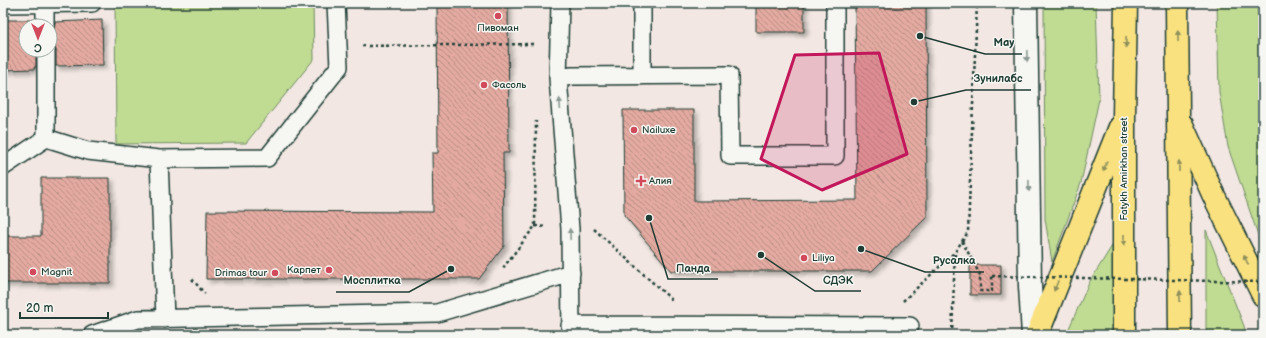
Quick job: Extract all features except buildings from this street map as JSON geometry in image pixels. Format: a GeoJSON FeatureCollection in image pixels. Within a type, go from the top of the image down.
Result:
{"type":"FeatureCollection","features":[{"type":"Feature","properties":{"kind":"main road"},"geometry":{"type":"LineString","coordinates":[[1026,3],[1030,286],[1033,335]]}},
{"type":"Feature","properties":{"kind":"main road","name":"Fatykh Amirkhan street"},"geometry":{"type":"LineString","coordinates":[[1124,335],[1124,117],[1126,3]]}},
{"type":"Feature","properties":{"kind":"main road"},"geometry":{"type":"LineString","coordinates":[[1177,3],[1180,335]]}},
{"type":"Feature","properties":{"kind":"main road"},"geometry":{"type":"LineString","coordinates":[[1037,335],[1124,117]]}},
{"type":"Feature","properties":{"kind":"main road"},"geometry":{"type":"LineString","coordinates":[[1178,117],[1213,194],[1263,296]]}},
{"type":"Feature","properties":{"kind":"lane"},"geometry":{"type":"LineString","coordinates":[[3,4],[92,3]]}},
{"type":"Feature","properties":{"kind":"lane"},"geometry":{"type":"LineString","coordinates":[[46,138],[88,152],[159,159],[267,158],[339,67],[336,3]]}},
{"type":"Feature","properties":{"kind":"lane"},"geometry":{"type":"LineString","coordinates":[[560,3],[558,78],[570,229],[570,330],[910,326]]}},
{"type":"Feature","properties":{"kind":"lane"},"geometry":{"type":"LineString","coordinates":[[642,3],[642,76]]}},
{"type":"Feature","properties":{"kind":"lane"},"geometry":{"type":"LineString","coordinates":[[558,78],[572,76],[729,75],[730,156],[835,156],[835,3]]}},
{"type":"Feature","properties":{"kind":"lane"},"geometry":{"type":"LineString","coordinates":[[45,4],[45,18]]}},
{"type":"Feature","properties":{"kind":"lane"},"geometry":{"type":"LineString","coordinates":[[46,58],[46,138]]}},
{"type":"Feature","properties":{"kind":"lane"},"geometry":{"type":"LineString","coordinates":[[3,167],[46,138]]}},
{"type":"Feature","properties":{"kind":"lane"},"geometry":{"type":"LineString","coordinates":[[159,159],[165,319]]}},
{"type":"Feature","properties":{"kind":"lane"},"geometry":{"type":"LineString","coordinates":[[92,335],[138,319],[437,313],[571,273]]}},
{"type":"Feature","properties":{"kind":"path"},"geometry":{"type":"LineString","coordinates":[[900,303],[955,252],[968,232],[977,3]]}},
{"type":"Feature","properties":{"kind":"path"},"geometry":{"type":"LineString","coordinates":[[338,46],[536,44],[536,37]]}},
{"type":"Feature","properties":{"kind":"path"},"geometry":{"type":"LineString","coordinates":[[502,268],[534,226],[536,116]]}},
{"type":"Feature","properties":{"kind":"path"},"geometry":{"type":"LineString","coordinates":[[594,229],[675,303],[667,303]]}},
{"type":"Feature","properties":{"kind":"path"},"geometry":{"type":"LineString","coordinates":[[962,241],[980,275],[980,291],[992,291],[992,276],[1263,282]]}},
{"type":"Feature","properties":{"kind":"path"},"geometry":{"type":"LineString","coordinates":[[952,335],[955,252]]}},
{"type":"Feature","properties":{"kind":"path"},"geometry":{"type":"LineString","coordinates":[[192,279],[206,294]]}},
{"type":"Feature","properties":{"kind":"highlighted area"},"geometry":{"type":"Polygon","coordinates":[[[879,53],[907,154],[822,190],[761,159],[795,55],[879,53]]]}},
{"type":"Feature","properties":{"kind":"green space"},"geometry":{"type":"Polygon","coordinates":[[[115,3],[313,3],[314,59],[246,143],[116,144],[115,3]]]}},
{"type":"Feature","properties":{"kind":"green space"},"geometry":{"type":"Polygon","coordinates":[[[1044,3],[1096,3],[1099,99],[1081,183],[1052,262],[1045,219],[1044,3]]]}},
{"type":"Feature","properties":{"kind":"green space"},"geometry":{"type":"Polygon","coordinates":[[[1217,3],[1258,3],[1261,128],[1259,238],[1228,147],[1219,92],[1217,3]]]}},
{"type":"Feature","properties":{"kind":"green space"},"geometry":{"type":"Polygon","coordinates":[[[1206,230],[1244,326],[1246,335],[1206,335],[1206,230]]]}},
{"type":"Feature","properties":{"kind":"green space"},"geometry":{"type":"Polygon","coordinates":[[[1115,241],[1114,335],[1066,335],[1089,283],[1115,241]]]}},
{"type":"Feature","properties":{"kind":"place","name":"Пивоман"},"geometry":{"type":"Point","coordinates":[498,16]}},
{"type":"Feature","properties":{"kind":"place","name":"May"},"geometry":{"type":"Point","coordinates":[920,36]}},
{"type":"Feature","properties":{"kind":"place","name":"Фасоль"},"geometry":{"type":"Point","coordinates":[484,85]}},
{"type":"Feature","properties":{"kind":"place","name":"Зунилабс"},"geometry":{"type":"Point","coordinates":[914,102]}},
{"type":"Feature","properties":{"kind":"place","name":"Nailuxe"},"geometry":{"type":"Point","coordinates":[634,130]}},
{"type":"Feature","properties":{"kind":"place","name":"Алия"},"geometry":{"type":"Point","coordinates":[641,181]}},
{"type":"Feature","properties":{"kind":"place","name":"Панда"},"geometry":{"type":"Point","coordinates":[649,218]}},
{"type":"Feature","properties":{"kind":"place","name":"Русалка"},"geometry":{"type":"Point","coordinates":[861,249]}},
{"type":"Feature","properties":{"kind":"place","name":"СДЭК"},"geometry":{"type":"Point","coordinates":[761,255]}},
{"type":"Feature","properties":{"kind":"place","name":"Liliya"},"geometry":{"type":"Point","coordinates":[804,258]}},
{"type":"Feature","properties":{"kind":"place","name":"Мосплитка"},"geometry":{"type":"Point","coordinates":[451,269]}},
{"type":"Feature","properties":{"kind":"place","name":"Карпет"},"geometry":{"type":"Point","coordinates":[329,270]}},
{"type":"Feature","properties":{"kind":"place","name":"Magnit"},"geometry":{"type":"Point","coordinates":[33,272]}},
{"type":"Feature","properties":{"kind":"place","name":"Drimas tour"},"geometry":{"type":"Point","coordinates":[275,273]}}]}
